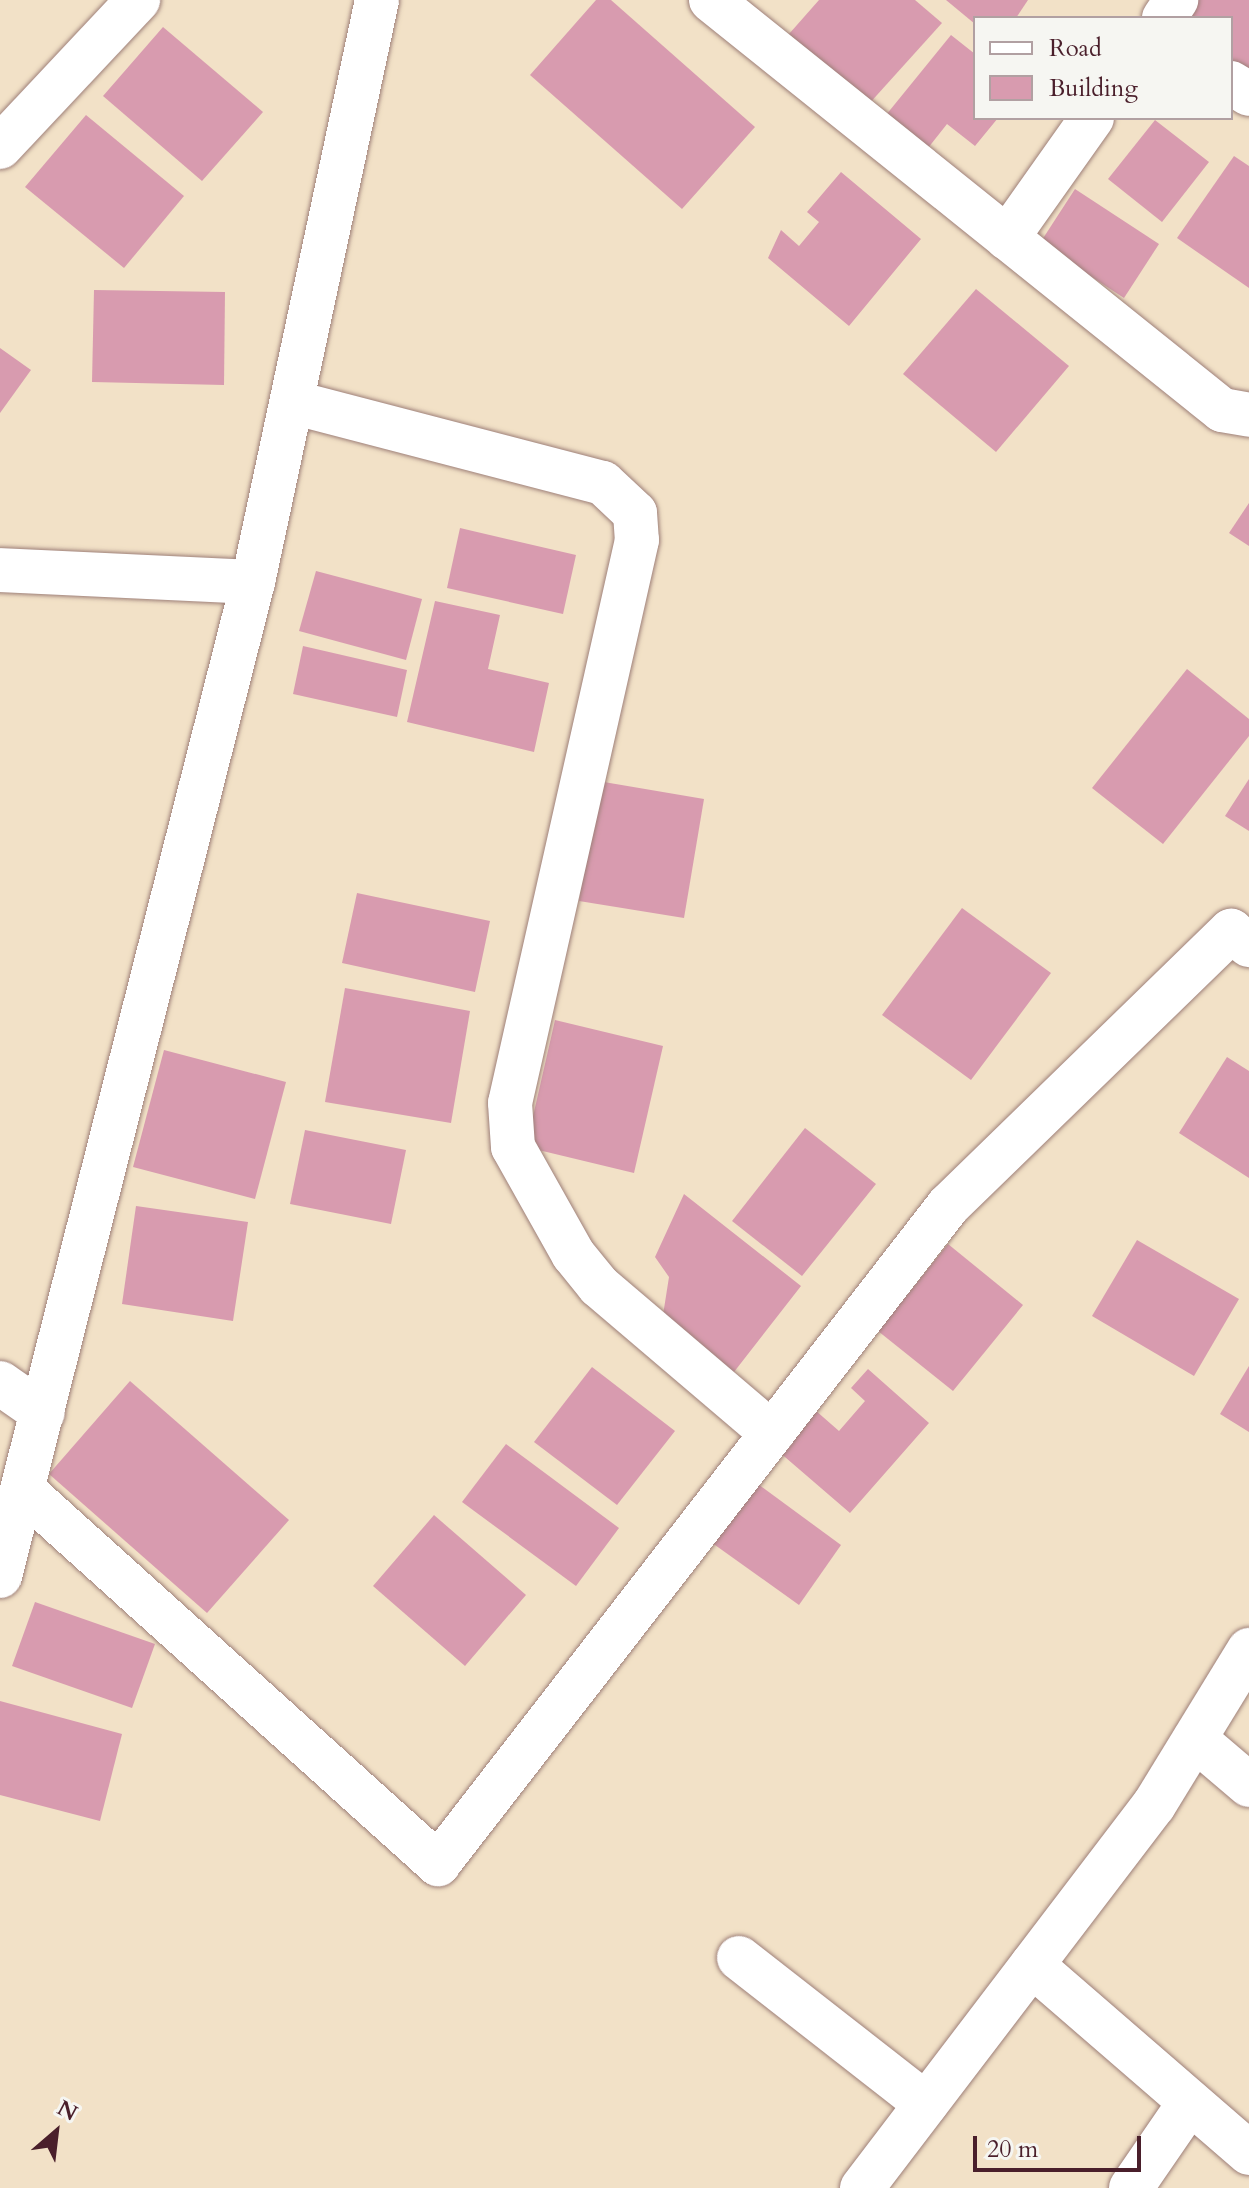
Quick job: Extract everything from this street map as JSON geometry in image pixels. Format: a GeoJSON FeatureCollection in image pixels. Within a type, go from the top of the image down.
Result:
{"type":"FeatureCollection","features":[{"type":"Feature","properties":{"kind":"street"},"geometry":{"type":"LineString","coordinates":[[0,147],[138,0]]}},
{"type":"Feature","properties":{"kind":"street"},"geometry":{"type":"LineString","coordinates":[[0,1576],[253,582],[377,0]]}},
{"type":"Feature","properties":{"kind":"street"},"geometry":{"type":"LineString","coordinates":[[711,0],[1222,410],[1249,415]]}},
{"type":"Feature","properties":{"kind":"street"},"geometry":{"type":"LineString","coordinates":[[1007,238],[1091,120]]}},
{"type":"Feature","properties":{"kind":"street"},"geometry":{"type":"LineString","coordinates":[[292,402],[603,483],[635,513],[637,540],[510,1103],[513,1147],[573,1254],[599,1286],[772,1433]]}},
{"type":"Feature","properties":{"kind":"street"},"geometry":{"type":"LineString","coordinates":[[0,570],[253,582]]}},
{"type":"Feature","properties":{"kind":"street"},"geometry":{"type":"LineString","coordinates":[[23,1490],[438,1864],[948,1206],[1231,931],[1249,945]]}},
{"type":"Feature","properties":{"kind":"street"},"geometry":{"type":"LineString","coordinates":[[0,1383],[43,1413]]}},
{"type":"Feature","properties":{"kind":"street"},"geometry":{"type":"LineString","coordinates":[[874,2183],[926,2104],[1032,1965],[1195,1739],[1249,1650]]}},
{"type":"Feature","properties":{"kind":"street"},"geometry":{"type":"LineString","coordinates":[[1195,1739],[1249,1785]]}},
{"type":"Feature","properties":{"kind":"street"},"geometry":{"type":"LineString","coordinates":[[739,1958],[926,2104]]}},
{"type":"Feature","properties":{"kind":"street"},"geometry":{"type":"LineString","coordinates":[[1032,1965],[1249,2153]]}},
{"type":"Feature","properties":{"kind":"street"},"geometry":{"type":"LineString","coordinates":[[1131,2188],[1190,2102]]}},
{"type":"Feature","properties":{"kind":"building"},"geometry":{"type":"Polygon","coordinates":[[[596,0],[611,0],[755,127],[682,209],[530,75],[596,0]]]}},
{"type":"Feature","properties":{"kind":"building"},"geometry":{"type":"Polygon","coordinates":[[[819,0],[915,0],[942,23],[868,105],[789,34],[819,0]]]}},
{"type":"Feature","properties":{"kind":"building"},"geometry":{"type":"Polygon","coordinates":[[[946,0],[1028,0],[1017,16],[973,16],[973,22],[946,0]]]}},
{"type":"Feature","properties":{"kind":"building"},"geometry":{"type":"Polygon","coordinates":[[[1198,0],[1249,0],[1249,72],[1233,61],[1233,16],[1188,16],[1198,0]]]}},
{"type":"Feature","properties":{"kind":"building"},"geometry":{"type":"Polygon","coordinates":[[[163,27],[263,112],[202,181],[103,96],[163,27]]]}},
{"type":"Feature","properties":{"kind":"building"},"geometry":{"type":"Polygon","coordinates":[[[951,35],[973,52],[973,120],[996,120],[975,146],[947,124],[928,148],[886,115],[951,35]]]}},
{"type":"Feature","properties":{"kind":"building"},"geometry":{"type":"Polygon","coordinates":[[[86,115],[184,196],[124,268],[25,187],[86,115]]]}},
{"type":"Feature","properties":{"kind":"building"},"geometry":{"type":"Polygon","coordinates":[[[1155,120],[1209,162],[1162,222],[1108,179],[1155,120]]]}},
{"type":"Feature","properties":{"kind":"building"},"geometry":{"type":"Polygon","coordinates":[[[1234,156],[1249,166],[1249,288],[1177,238],[1234,156]]]}},
{"type":"Feature","properties":{"kind":"building"},"geometry":{"type":"Polygon","coordinates":[[[841,172],[921,239],[849,326],[768,258],[781,230],[799,246],[819,222],[807,212],[841,172]]]}},
{"type":"Feature","properties":{"kind":"building"},"geometry":{"type":"Polygon","coordinates":[[[1075,189],[1159,244],[1124,298],[1040,243],[1075,189]]]}},
{"type":"Feature","properties":{"kind":"building"},"geometry":{"type":"Polygon","coordinates":[[[976,289],[1069,366],[996,452],[903,374],[976,289]]]}},
{"type":"Feature","properties":{"kind":"building"},"geometry":{"type":"Polygon","coordinates":[[[94,290],[225,292],[224,385],[92,382],[94,290]]]}},
{"type":"Feature","properties":{"kind":"building"},"geometry":{"type":"Polygon","coordinates":[[[0,348],[31,370],[0,413],[0,348]]]}},
{"type":"Feature","properties":{"kind":"building"},"geometry":{"type":"Polygon","coordinates":[[[1249,503],[1249,546],[1229,533],[1249,503]]]}},
{"type":"Feature","properties":{"kind":"building"},"geometry":{"type":"Polygon","coordinates":[[[460,528],[576,555],[563,614],[447,588],[460,528]]]}},
{"type":"Feature","properties":{"kind":"building"},"geometry":{"type":"Polygon","coordinates":[[[316,571],[422,599],[406,660],[299,631],[316,571]]]}},
{"type":"Feature","properties":{"kind":"building"},"geometry":{"type":"Polygon","coordinates":[[[435,601],[500,615],[488,669],[549,683],[534,752],[407,722],[435,601]]]}},
{"type":"Feature","properties":{"kind":"building"},"geometry":{"type":"Polygon","coordinates":[[[303,646],[407,670],[397,717],[293,694],[303,646]]]}},
{"type":"Feature","properties":{"kind":"building"},"geometry":{"type":"Polygon","coordinates":[[[1187,669],[1249,719],[1249,736],[1163,844],[1092,788],[1187,669]]]}},
{"type":"Feature","properties":{"kind":"building"},"geometry":{"type":"Polygon","coordinates":[[[1249,779],[1249,831],[1225,816],[1249,779]]]}},
{"type":"Feature","properties":{"kind":"building"},"geometry":{"type":"Polygon","coordinates":[[[598,781],[704,799],[684,918],[579,901],[598,781]]]}},
{"type":"Feature","properties":{"kind":"building"},"geometry":{"type":"Polygon","coordinates":[[[357,893],[490,921],[475,992],[342,963],[357,893]]]}},
{"type":"Feature","properties":{"kind":"building"},"geometry":{"type":"Polygon","coordinates":[[[962,908],[1051,973],[971,1080],[882,1015],[962,908]]]}},
{"type":"Feature","properties":{"kind":"building"},"geometry":{"type":"Polygon","coordinates":[[[345,988],[470,1011],[451,1123],[325,1102],[345,988]]]}},
{"type":"Feature","properties":{"kind":"building"},"geometry":{"type":"Polygon","coordinates":[[[555,1020],[663,1046],[634,1173],[526,1147],[555,1020]]]}},
{"type":"Feature","properties":{"kind":"building"},"geometry":{"type":"Polygon","coordinates":[[[164,1050],[286,1082],[255,1199],[133,1167],[164,1050]]]}},
{"type":"Feature","properties":{"kind":"building"},"geometry":{"type":"Polygon","coordinates":[[[1227,1057],[1249,1071],[1249,1178],[1179,1133],[1227,1057]]]}},
{"type":"Feature","properties":{"kind":"building"},"geometry":{"type":"Polygon","coordinates":[[[805,1128],[876,1184],[802,1276],[732,1221],[805,1128]]]}},
{"type":"Feature","properties":{"kind":"building"},"geometry":{"type":"Polygon","coordinates":[[[305,1130],[406,1150],[391,1224],[290,1204],[305,1130]]]}},
{"type":"Feature","properties":{"kind":"building"},"geometry":{"type":"Polygon","coordinates":[[[684,1194],[801,1286],[734,1372],[663,1315],[669,1277],[655,1257],[684,1194]]]}},
{"type":"Feature","properties":{"kind":"building"},"geometry":{"type":"Polygon","coordinates":[[[136,1206],[248,1222],[233,1321],[122,1304],[136,1206]]]}},
{"type":"Feature","properties":{"kind":"building"},"geometry":{"type":"Polygon","coordinates":[[[1137,1240],[1239,1299],[1194,1376],[1092,1316],[1137,1240]]]}},
{"type":"Feature","properties":{"kind":"building"},"geometry":{"type":"Polygon","coordinates":[[[948,1244],[1023,1305],[953,1391],[878,1331],[948,1244]]]}},
{"type":"Feature","properties":{"kind":"building"},"geometry":{"type":"Polygon","coordinates":[[[1249,1366],[1249,1432],[1220,1414],[1249,1366]]]}},
{"type":"Feature","properties":{"kind":"building"},"geometry":{"type":"Polygon","coordinates":[[[592,1367],[675,1431],[617,1505],[534,1442],[592,1367]]]}},
{"type":"Feature","properties":{"kind":"building"},"geometry":{"type":"Polygon","coordinates":[[[868,1369],[929,1423],[850,1513],[771,1445],[807,1403],[839,1431],[865,1401],[851,1388],[868,1369]]]}},
{"type":"Feature","properties":{"kind":"building"},"geometry":{"type":"Polygon","coordinates":[[[130,1381],[289,1520],[207,1613],[49,1474],[130,1381]]]}},
{"type":"Feature","properties":{"kind":"building"},"geometry":{"type":"Polygon","coordinates":[[[506,1444],[619,1528],[576,1586],[462,1502],[506,1444]]]}},
{"type":"Feature","properties":{"kind":"building"},"geometry":{"type":"Polygon","coordinates":[[[751,1479],[841,1545],[799,1605],[708,1540],[751,1479]]]}},
{"type":"Feature","properties":{"kind":"building"},"geometry":{"type":"Polygon","coordinates":[[[434,1515],[526,1595],[465,1666],[373,1586],[434,1515]]]}},
{"type":"Feature","properties":{"kind":"building"},"geometry":{"type":"Polygon","coordinates":[[[35,1602],[155,1644],[132,1708],[12,1666],[35,1602]]]}},
{"type":"Feature","properties":{"kind":"building"},"geometry":{"type":"Polygon","coordinates":[[[0,1701],[122,1734],[100,1821],[0,1795],[0,1701]]]}}]}
